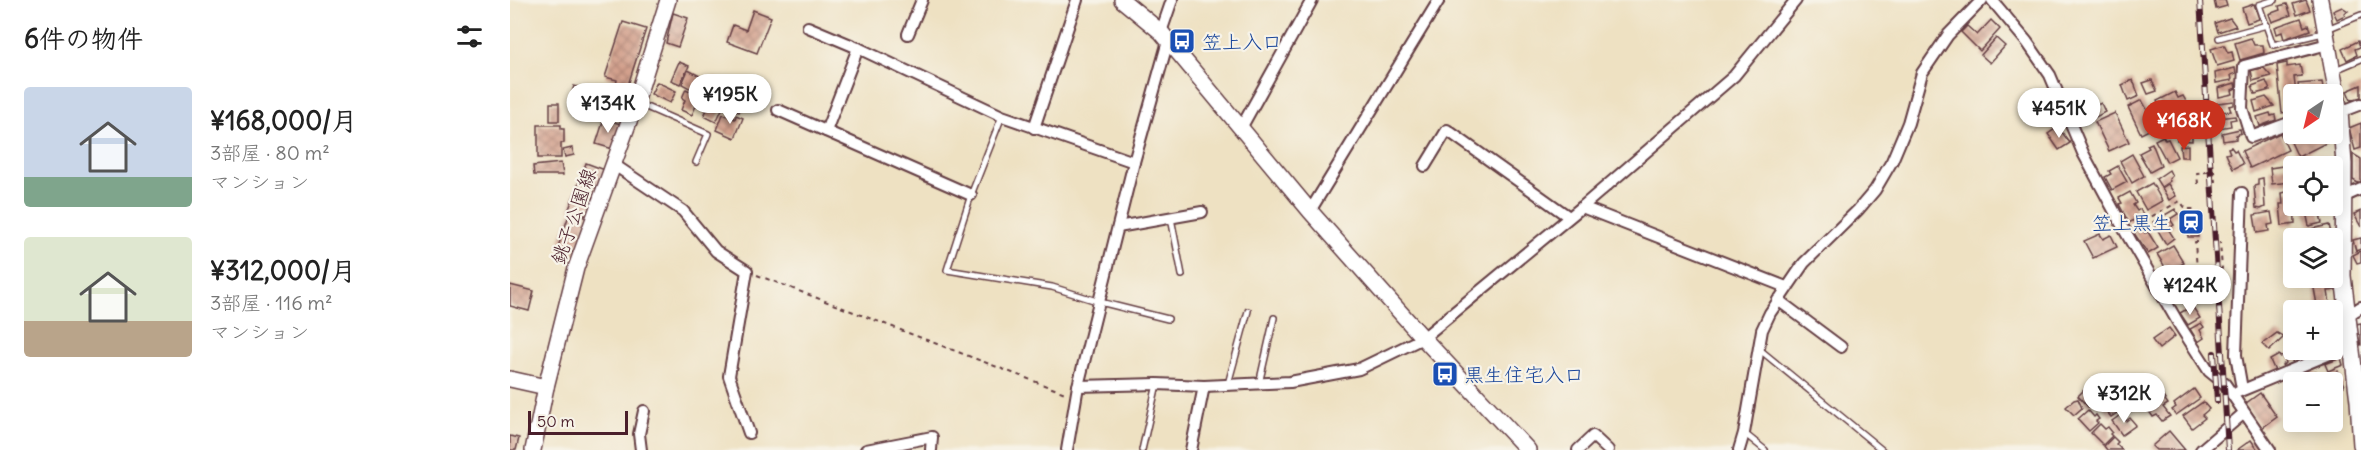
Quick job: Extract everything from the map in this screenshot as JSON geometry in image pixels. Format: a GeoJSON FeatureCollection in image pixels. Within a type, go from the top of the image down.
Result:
{"type":"FeatureCollection","features":[{"type":"Feature","properties":{"kind":"street","name":"銚子公園線"},"geometry":{"type":"LineString","coordinates":[[533,450],[546,387],[576,268],[636,102],[668,0]]}},
{"type":"Feature","properties":{"kind":"street"},"geometry":{"type":"LineString","coordinates":[[908,34],[922,0]]}},
{"type":"Feature","properties":{"kind":"street"},"geometry":{"type":"LineString","coordinates":[[1034,128],[1077,0]]}},
{"type":"Feature","properties":{"kind":"street"},"geometry":{"type":"LineString","coordinates":[[1122,0],[1165,37],[1310,211],[1423,338],[1528,450]]}},
{"type":"Feature","properties":{"kind":"street"},"geometry":{"type":"LineString","coordinates":[[1067,450],[1077,392],[1165,37],[1172,0]]}},
{"type":"Feature","properties":{"kind":"street"},"geometry":{"type":"LineString","coordinates":[[1241,128],[1312,0]]}},
{"type":"Feature","properties":{"kind":"street"},"geometry":{"type":"LineString","coordinates":[[1310,211],[1438,0]]}},
{"type":"Feature","properties":{"kind":"street"},"geometry":{"type":"LineString","coordinates":[[1077,392],[1156,384],[1204,386],[1290,382],[1359,369],[1423,338],[1582,207],[1734,76],[1796,0]]}},
{"type":"Feature","properties":{"kind":"street"},"geometry":{"type":"LineString","coordinates":[[1739,450],[1762,330],[1778,300],[1804,263],[1875,190],[1892,161],[1908,123],[1922,73],[1948,35],[1982,0]]}},
{"type":"Feature","properties":{"kind":"street"},"geometry":{"type":"LineString","coordinates":[[1992,0],[2027,42],[2050,75],[2083,153],[2125,231],[2197,353],[2209,371],[2237,393]]}},
{"type":"Feature","properties":{"kind":"street"},"geometry":{"type":"LineString","coordinates":[[2320,0],[2334,84]]}},
{"type":"Feature","properties":{"kind":"street"},"geometry":{"type":"LineString","coordinates":[[808,27],[1002,116],[1134,162]]}},
{"type":"Feature","properties":{"kind":"street"},"geometry":{"type":"LineString","coordinates":[[2283,125],[2251,137],[2242,108],[2244,66],[2326,35]]}},
{"type":"Feature","properties":{"kind":"street"},"geometry":{"type":"LineString","coordinates":[[826,131],[858,48]]}},
{"type":"Feature","properties":{"kind":"street"},"geometry":{"type":"LineString","coordinates":[[2343,106],[2361,104]]}},
{"type":"Feature","properties":{"kind":"street"},"geometry":{"type":"LineString","coordinates":[[778,110],[971,195]]}},
{"type":"Feature","properties":{"kind":"street"},"geometry":{"type":"LineString","coordinates":[[1425,166],[1447,130],[1569,216]]}},
{"type":"Feature","properties":{"kind":"street"},"geometry":{"type":"LineString","coordinates":[[2342,144],[2344,164],[2343,197],[2361,189]]}},
{"type":"Feature","properties":{"kind":"street"},"geometry":{"type":"LineString","coordinates":[[613,164],[683,211],[716,251],[747,271],[729,376],[748,433]]}},
{"type":"Feature","properties":{"kind":"street"},"geometry":{"type":"LineString","coordinates":[[2242,194],[2236,355],[2237,393],[2244,413],[2270,450]]}},
{"type":"Feature","properties":{"kind":"street"},"geometry":{"type":"LineString","coordinates":[[1582,207],[1786,287]]}},
{"type":"Feature","properties":{"kind":"street"},"geometry":{"type":"LineString","coordinates":[[1118,227],[1202,212]]}},
{"type":"Feature","properties":{"kind":"street"},"geometry":{"type":"LineString","coordinates":[[2343,216],[2343,276],[2361,445]]}},
{"type":"Feature","properties":{"kind":"street"},"geometry":{"type":"LineString","coordinates":[[1778,300],[1841,347]]}},
{"type":"Feature","properties":{"kind":"street"},"geometry":{"type":"LineString","coordinates":[[2347,316],[2361,307]]}},
{"type":"Feature","properties":{"kind":"street"},"geometry":{"type":"LineString","coordinates":[[2237,393],[2352,345]]}},
{"type":"Feature","properties":{"kind":"street"},"geometry":{"type":"LineString","coordinates":[[510,379],[546,387]]}},
{"type":"Feature","properties":{"kind":"street"},"geometry":{"type":"LineString","coordinates":[[1191,450],[1204,386]]}},
{"type":"Feature","properties":{"kind":"street"},"geometry":{"type":"LineString","coordinates":[[641,450],[639,434],[644,411]]}},
{"type":"Feature","properties":{"kind":"street"},"geometry":{"type":"LineString","coordinates":[[2201,450],[2244,413]]}},
{"type":"Feature","properties":{"kind":"street"},"geometry":{"type":"LineString","coordinates":[[1578,450],[1593,436],[1608,450]]}},
{"type":"Feature","properties":{"kind":"street"},"geometry":{"type":"LineString","coordinates":[[866,450],[933,437],[931,450]]}},
{"type":"Feature","properties":{"kind":"lane"},"geometry":{"type":"LineString","coordinates":[[2275,0],[2259,5],[2274,45],[2326,35],[2361,15]]}},
{"type":"Feature","properties":{"kind":"lane"},"geometry":{"type":"LineString","coordinates":[[2219,38],[2266,25]]}},
{"type":"Feature","properties":{"kind":"lane"},"geometry":{"type":"LineString","coordinates":[[2333,71],[2361,59]]}},
{"type":"Feature","properties":{"kind":"lane"},"geometry":{"type":"LineString","coordinates":[[636,102],[708,134],[696,162]]}},
{"type":"Feature","properties":{"kind":"lane"},"geometry":{"type":"LineString","coordinates":[[1002,116],[971,195],[947,270],[1052,287],[1168,319]]}},
{"type":"Feature","properties":{"kind":"lane"},"geometry":{"type":"LineString","coordinates":[[1171,217],[1182,275]]}},
{"type":"Feature","properties":{"kind":"lane"},"geometry":{"type":"LineString","coordinates":[[1228,384],[1248,311]]}},
{"type":"Feature","properties":{"kind":"lane"},"geometry":{"type":"LineString","coordinates":[[1258,385],[1274,318]]}},
{"type":"Feature","properties":{"kind":"lane"},"geometry":{"type":"LineString","coordinates":[[1758,349],[1882,450]]}},
{"type":"Feature","properties":{"kind":"lane"},"geometry":{"type":"LineString","coordinates":[[1142,450],[1156,384]]}},
{"type":"Feature","properties":{"kind":"lane"},"geometry":{"type":"LineString","coordinates":[[1744,433],[1765,450]]}},
{"type":"Feature","properties":{"kind":"path"},"geometry":{"type":"LineString","coordinates":[[2198,184],[2197,173],[2214,171],[2215,182]]}},
{"type":"Feature","properties":{"kind":"path"},"geometry":{"type":"LineString","coordinates":[[2128,229],[2180,201],[2186,209],[2196,208]]}},
{"type":"Feature","properties":{"kind":"path"},"geometry":{"type":"LineString","coordinates":[[2198,242],[2195,242],[2198,270],[2222,268],[2220,242]]}},
{"type":"Feature","properties":{"kind":"path"},"geometry":{"type":"LineString","coordinates":[[747,271],[1077,392]]}},
{"type":"Feature","properties":{"kind":"building"},"geometry":{"type":"Polygon","coordinates":[[[2214,0],[2225,0],[2227,6],[2216,9],[2214,0]]]}},
{"type":"Feature","properties":{"kind":"building"},"geometry":{"type":"Polygon","coordinates":[[[2306,0],[2310,10],[2297,15],[2293,4],[2306,0]]]}},
{"type":"Feature","properties":{"kind":"building"},"geometry":{"type":"Polygon","coordinates":[[[2254,4],[2259,19],[2247,23],[2242,8],[2254,4]]]}},
{"type":"Feature","properties":{"kind":"building"},"geometry":{"type":"Polygon","coordinates":[[[2287,4],[2291,15],[2272,22],[2269,14],[2280,10],[2279,6],[2287,4]]]}},
{"type":"Feature","properties":{"kind":"building"},"geometry":{"type":"Polygon","coordinates":[[[2342,7],[2348,11],[2337,19],[2333,11],[2342,7]]]}},
{"type":"Feature","properties":{"kind":"building"},"geometry":{"type":"Polygon","coordinates":[[[753,10],[771,17],[757,53],[727,42],[733,25],[746,30],[753,10]]]}},
{"type":"Feature","properties":{"kind":"building"},"geometry":{"type":"Polygon","coordinates":[[[673,13],[688,18],[678,47],[666,43],[673,13]]]}},
{"type":"Feature","properties":{"kind":"building"},"geometry":{"type":"Polygon","coordinates":[[[2230,18],[2236,26],[2218,32],[2215,23],[2230,18]]]}},
{"type":"Feature","properties":{"kind":"building"},"geometry":{"type":"Polygon","coordinates":[[[2301,18],[2304,27],[2308,25],[2310,30],[2284,39],[2282,32],[2277,34],[2275,27],[2301,18]]]}},
{"type":"Feature","properties":{"kind":"building"},"geometry":{"type":"Polygon","coordinates":[[[1991,20],[2000,29],[1980,51],[1961,32],[1967,26],[1977,35],[1991,20]]]}},
{"type":"Feature","properties":{"kind":"building"},"geometry":{"type":"Polygon","coordinates":[[[623,22],[646,29],[627,88],[616,85],[617,80],[605,77],[623,22]]]}},
{"type":"Feature","properties":{"kind":"building"},"geometry":{"type":"Polygon","coordinates":[[[1996,38],[2005,46],[1990,63],[1981,55],[1996,38]]]}},
{"type":"Feature","properties":{"kind":"building"},"geometry":{"type":"Polygon","coordinates":[[[2251,38],[2254,45],[2263,45],[2264,53],[2240,60],[2235,43],[2251,38]]]}},
{"type":"Feature","properties":{"kind":"building"},"geometry":{"type":"Polygon","coordinates":[[[2358,41],[2360,47],[2355,49],[2357,55],[2347,60],[2342,49],[2358,41]]]}},
{"type":"Feature","properties":{"kind":"building"},"geometry":{"type":"Polygon","coordinates":[[[2224,45],[2228,53],[2232,52],[2234,61],[2217,66],[2211,49],[2224,45]]]}},
{"type":"Feature","properties":{"kind":"building"},"geometry":{"type":"Polygon","coordinates":[[[679,62],[689,66],[680,84],[671,80],[679,62]]]}},
{"type":"Feature","properties":{"kind":"building"},"geometry":{"type":"Polygon","coordinates":[[[2287,63],[2287,67],[2300,65],[2302,76],[2294,77],[2295,84],[2283,84],[2282,113],[2277,65],[2287,63]]]}},
{"type":"Feature","properties":{"kind":"building"},"geometry":{"type":"Polygon","coordinates":[[[2235,68],[2236,73],[2231,75],[2232,80],[2216,83],[2215,73],[2235,68]]]}},
{"type":"Feature","properties":{"kind":"building"},"geometry":{"type":"Polygon","coordinates":[[[2264,68],[2271,76],[2253,81],[2251,70],[2264,68]]]}},
{"type":"Feature","properties":{"kind":"building"},"geometry":{"type":"Polygon","coordinates":[[[688,70],[702,77],[695,91],[682,84],[688,70]]]}},
{"type":"Feature","properties":{"kind":"building"},"geometry":{"type":"Polygon","coordinates":[[[705,77],[712,80],[707,91],[700,88],[705,77]]]}},
{"type":"Feature","properties":{"kind":"building"},"geometry":{"type":"Polygon","coordinates":[[[715,77],[748,93],[739,112],[706,97],[715,77]]]}},
{"type":"Feature","properties":{"kind":"building"},"geometry":{"type":"Polygon","coordinates":[[[2133,80],[2139,96],[2128,101],[2122,85],[2133,80]]]}},
{"type":"Feature","properties":{"kind":"building"},"geometry":{"type":"Polygon","coordinates":[[[2152,80],[2157,91],[2148,94],[2143,83],[2152,80]]]}},
{"type":"Feature","properties":{"kind":"building"},"geometry":{"type":"Polygon","coordinates":[[[2266,81],[2270,90],[2255,94],[2252,86],[2266,81]]]}},
{"type":"Feature","properties":{"kind":"building"},"geometry":{"type":"Polygon","coordinates":[[[657,82],[676,91],[670,103],[651,94],[657,82]]]}},
{"type":"Feature","properties":{"kind":"building"},"geometry":{"type":"Polygon","coordinates":[[[2322,82],[2322,84],[2298,84],[2322,82]]]}},
{"type":"Feature","properties":{"kind":"building"},"geometry":{"type":"Polygon","coordinates":[[[2235,83],[2236,88],[2232,90],[2233,94],[2219,97],[2218,88],[2235,83]]]}},
{"type":"Feature","properties":{"kind":"building"},"geometry":{"type":"Polygon","coordinates":[[[2361,85],[2361,97],[2351,100],[2347,91],[2361,85]]]}},
{"type":"Feature","properties":{"kind":"building"},"geometry":{"type":"Polygon","coordinates":[[[574,86],[605,94],[603,104],[571,96],[574,86]]]}},
{"type":"Feature","properties":{"kind":"building"},"geometry":{"type":"Polygon","coordinates":[[[686,89],[700,96],[692,115],[681,110],[685,100],[682,98],[686,89]]]}},
{"type":"Feature","properties":{"kind":"building"},"geometry":{"type":"Polygon","coordinates":[[[2175,92],[2178,98],[2183,96],[2187,103],[2168,112],[2167,109],[2162,111],[2157,101],[2175,92]]]}},
{"type":"Feature","properties":{"kind":"building"},"geometry":{"type":"Polygon","coordinates":[[[2266,97],[2274,106],[2256,112],[2253,101],[2266,97]]]}},
{"type":"Feature","properties":{"kind":"building"},"geometry":{"type":"Polygon","coordinates":[[[2142,100],[2150,115],[2145,117],[2151,129],[2141,134],[2128,107],[2142,100]]]}},
{"type":"Feature","properties":{"kind":"building"},"geometry":{"type":"Polygon","coordinates":[[[711,101],[723,107],[716,122],[704,116],[711,101]]]}},
{"type":"Feature","properties":{"kind":"building"},"geometry":{"type":"Polygon","coordinates":[[[2234,101],[2234,105],[2229,106],[2231,111],[2219,112],[2218,103],[2234,101]]]}},
{"type":"Feature","properties":{"kind":"building"},"geometry":{"type":"Polygon","coordinates":[[[550,103],[559,103],[559,121],[550,121],[550,103]]]}},
{"type":"Feature","properties":{"kind":"building"},"geometry":{"type":"Polygon","coordinates":[[[2101,103],[2105,112],[2083,124],[2076,111],[2089,104],[2091,108],[2101,103]]]}},
{"type":"Feature","properties":{"kind":"building"},"geometry":{"type":"Polygon","coordinates":[[[2115,113],[2129,142],[2109,151],[2095,122],[2115,113]]]}},
{"type":"Feature","properties":{"kind":"building"},"geometry":{"type":"Polygon","coordinates":[[[2270,113],[2271,116],[2275,115],[2276,120],[2260,126],[2257,117],[2270,113]]]}},
{"type":"Feature","properties":{"kind":"building"},"geometry":{"type":"Polygon","coordinates":[[[723,114],[735,119],[736,115],[743,118],[735,138],[717,130],[723,114]]]}},
{"type":"Feature","properties":{"kind":"building"},"geometry":{"type":"Polygon","coordinates":[[[2235,116],[2236,119],[2230,120],[2231,126],[2219,128],[2217,118],[2235,116]]]}},
{"type":"Feature","properties":{"kind":"building"},"geometry":{"type":"Polygon","coordinates":[[[604,119],[621,124],[613,149],[596,144],[604,119]]]}},
{"type":"Feature","properties":{"kind":"building"},"geometry":{"type":"Polygon","coordinates":[[[2361,123],[2361,148],[2355,150],[2349,128],[2361,123]]]}},
{"type":"Feature","properties":{"kind":"building"},"geometry":{"type":"Polygon","coordinates":[[[538,125],[561,125],[561,129],[564,129],[561,158],[538,158],[538,125]]]}},
{"type":"Feature","properties":{"kind":"building"},"geometry":{"type":"Polygon","coordinates":[[[2180,125],[2192,126],[2192,141],[2177,140],[2180,125]]]}},
{"type":"Feature","properties":{"kind":"building"},"geometry":{"type":"Polygon","coordinates":[[[2058,127],[2070,143],[2059,150],[2048,134],[2058,127]]]}},
{"type":"Feature","properties":{"kind":"building"},"geometry":{"type":"Polygon","coordinates":[[[2240,129],[2241,133],[2236,135],[2236,139],[2223,141],[2222,133],[2240,129]]]}},
{"type":"Feature","properties":{"kind":"building"},"geometry":{"type":"Polygon","coordinates":[[[2280,133],[2283,144],[2288,150],[2250,168],[2242,151],[2280,133]]]}},
{"type":"Feature","properties":{"kind":"building"},"geometry":{"type":"Polygon","coordinates":[[[2163,136],[2165,140],[2168,139],[2177,157],[2167,162],[2155,140],[2163,136]]]}},
{"type":"Feature","properties":{"kind":"building"},"geometry":{"type":"Polygon","coordinates":[[[2152,143],[2161,166],[2150,172],[2139,153],[2149,148],[2147,145],[2152,143]]]}},
{"type":"Feature","properties":{"kind":"building"},"geometry":{"type":"Polygon","coordinates":[[[2292,144],[2324,144],[2300,156],[2298,156],[2292,144]]]}},
{"type":"Feature","properties":{"kind":"building"},"geometry":{"type":"Polygon","coordinates":[[[2188,145],[2188,157],[2181,157],[2180,146],[2188,145]]]}},
{"type":"Feature","properties":{"kind":"building"},"geometry":{"type":"Polygon","coordinates":[[[2231,147],[2234,151],[2236,150],[2243,164],[2233,169],[2226,154],[2230,153],[2228,148],[2231,147]]]}},
{"type":"Feature","properties":{"kind":"building"},"geometry":{"type":"Polygon","coordinates":[[[572,148],[574,155],[565,157],[563,150],[572,148]]]}},
{"type":"Feature","properties":{"kind":"building"},"geometry":{"type":"Polygon","coordinates":[[[2132,154],[2144,176],[2132,183],[2120,161],[2132,154]]]}},
{"type":"Feature","properties":{"kind":"building"},"geometry":{"type":"Polygon","coordinates":[[[2353,154],[2361,159],[2361,185],[2353,180],[2353,154]]]}},
{"type":"Feature","properties":{"kind":"building"},"geometry":{"type":"Polygon","coordinates":[[[561,163],[563,175],[534,175],[533,166],[561,163]]]}},
{"type":"Feature","properties":{"kind":"building"},"geometry":{"type":"Polygon","coordinates":[[[586,163],[605,170],[599,187],[580,180],[586,163]]]}},
{"type":"Feature","properties":{"kind":"building"},"geometry":{"type":"Polygon","coordinates":[[[2118,166],[2127,182],[2112,190],[2105,177],[2111,174],[2109,171],[2118,166]]]}},
{"type":"Feature","properties":{"kind":"building"},"geometry":{"type":"Polygon","coordinates":[[[2283,166],[2283,183],[2272,184],[2270,168],[2283,166]]]}},
{"type":"Feature","properties":{"kind":"building"},"geometry":{"type":"Polygon","coordinates":[[[2169,170],[2172,176],[2170,181],[2161,187],[2156,179],[2169,170]]]}},
{"type":"Feature","properties":{"kind":"building"},"geometry":{"type":"Polygon","coordinates":[[[2263,178],[2265,207],[2261,209],[2256,208],[2254,186],[2258,185],[2258,179],[2263,178]]]}},
{"type":"Feature","properties":{"kind":"building"},"geometry":{"type":"Polygon","coordinates":[[[579,182],[597,188],[587,216],[569,209],[579,182]]]}},
{"type":"Feature","properties":{"kind":"building"},"geometry":{"type":"Polygon","coordinates":[[[2152,183],[2162,201],[2146,210],[2136,192],[2152,183]]]}},
{"type":"Feature","properties":{"kind":"building"},"geometry":{"type":"Polygon","coordinates":[[[2168,184],[2176,196],[2169,200],[2162,188],[2168,184]]]}},
{"type":"Feature","properties":{"kind":"building"},"geometry":{"type":"Polygon","coordinates":[[[2130,192],[2136,203],[2133,205],[2137,211],[2140,209],[2143,215],[2129,223],[2119,204],[2122,203],[2119,198],[2130,192]]]}},
{"type":"Feature","properties":{"kind":"building"},"geometry":{"type":"Polygon","coordinates":[[[2280,204],[2283,204],[2283,216],[2295,216],[2295,224],[2282,226],[2280,204]]]}},
{"type":"Feature","properties":{"kind":"building"},"geometry":{"type":"Polygon","coordinates":[[[2175,209],[2178,214],[2170,219],[2174,225],[2168,229],[2174,238],[2166,244],[2153,222],[2175,209]]]}},
{"type":"Feature","properties":{"kind":"building"},"geometry":{"type":"Polygon","coordinates":[[[2361,211],[2361,227],[2354,214],[2361,211]]]}},
{"type":"Feature","properties":{"kind":"building"},"geometry":{"type":"Polygon","coordinates":[[[570,212],[587,218],[575,253],[558,247],[570,212]]]}},
{"type":"Feature","properties":{"kind":"building"},"geometry":{"type":"Polygon","coordinates":[[[2271,212],[2273,224],[2268,225],[2269,231],[2257,233],[2254,215],[2271,212]]]}},
{"type":"Feature","properties":{"kind":"building"},"geometry":{"type":"Polygon","coordinates":[[[2187,213],[2196,213],[2198,237],[2188,237],[2187,213]]]}},
{"type":"Feature","properties":{"kind":"building"},"geometry":{"type":"Polygon","coordinates":[[[2307,216],[2320,216],[2322,223],[2309,226],[2307,216]]]}},
{"type":"Feature","properties":{"kind":"building"},"geometry":{"type":"Polygon","coordinates":[[[2141,228],[2145,233],[2148,232],[2158,248],[2148,254],[2134,233],[2141,228]]]}},
{"type":"Feature","properties":{"kind":"building"},"geometry":{"type":"Polygon","coordinates":[[[2100,234],[2103,239],[2111,235],[2117,247],[2093,258],[2084,241],[2100,234]]]}},
{"type":"Feature","properties":{"kind":"building"},"geometry":{"type":"Polygon","coordinates":[[[2361,238],[2361,249],[2356,251],[2353,240],[2361,238]]]}},
{"type":"Feature","properties":{"kind":"building"},"geometry":{"type":"Polygon","coordinates":[[[2173,245],[2184,263],[2168,272],[2157,254],[2173,245]]]}},
{"type":"Feature","properties":{"kind":"building"},"geometry":{"type":"Polygon","coordinates":[[[2361,251],[2361,262],[2357,263],[2353,255],[2361,251]]]}},
{"type":"Feature","properties":{"kind":"building"},"geometry":{"type":"Polygon","coordinates":[[[2179,280],[2186,298],[2173,303],[2167,284],[2179,280]]]}},
{"type":"Feature","properties":{"kind":"building"},"geometry":{"type":"Polygon","coordinates":[[[2202,284],[2202,300],[2189,300],[2189,285],[2202,284]]]}},
{"type":"Feature","properties":{"kind":"building"},"geometry":{"type":"Polygon","coordinates":[[[510,285],[534,291],[529,311],[510,306],[510,285]]]}},
{"type":"Feature","properties":{"kind":"building"},"geometry":{"type":"Polygon","coordinates":[[[2314,288],[2335,288],[2335,290],[2328,291],[2329,300],[2316,300],[2314,288]]]}},
{"type":"Feature","properties":{"kind":"building"},"geometry":{"type":"Polygon","coordinates":[[[2192,306],[2200,318],[2188,325],[2180,313],[2192,306]]]}},
{"type":"Feature","properties":{"kind":"building"},"geometry":{"type":"Polygon","coordinates":[[[2201,323],[2204,327],[2200,330],[2204,338],[2198,342],[2190,329],[2201,323]]]}},
{"type":"Feature","properties":{"kind":"building"},"geometry":{"type":"Polygon","coordinates":[[[2361,323],[2361,345],[2360,345],[2356,324],[2361,323]]]}},
{"type":"Feature","properties":{"kind":"building"},"geometry":{"type":"Polygon","coordinates":[[[2169,328],[2175,336],[2159,349],[2152,340],[2169,328]]]}},
{"type":"Feature","properties":{"kind":"building"},"geometry":{"type":"Polygon","coordinates":[[[2277,333],[2283,336],[2269,351],[2262,344],[2277,333]]]}},
{"type":"Feature","properties":{"kind":"building"},"geometry":{"type":"Polygon","coordinates":[[[2279,355],[2283,356],[2286,363],[2282,365],[2284,367],[2275,371],[2270,360],[2279,355]]]}},
{"type":"Feature","properties":{"kind":"building"},"geometry":{"type":"Polygon","coordinates":[[[2342,360],[2343,365],[2328,371],[2325,364],[2342,360]]]}},
{"type":"Feature","properties":{"kind":"building"},"geometry":{"type":"Polygon","coordinates":[[[2100,375],[2106,382],[2103,384],[2109,390],[2102,396],[2090,383],[2100,375]]]}},
{"type":"Feature","properties":{"kind":"building"},"geometry":{"type":"Polygon","coordinates":[[[2088,386],[2096,399],[2088,407],[2078,396],[2088,386]]]}},
{"type":"Feature","properties":{"kind":"building"},"geometry":{"type":"Polygon","coordinates":[[[2194,389],[2200,398],[2176,415],[2172,410],[2176,407],[2174,404],[2194,389]]]}},
{"type":"Feature","properties":{"kind":"building"},"geometry":{"type":"Polygon","coordinates":[[[2154,393],[2157,397],[2161,394],[2168,404],[2163,407],[2170,416],[2162,421],[2157,415],[2153,417],[2142,401],[2154,393]]]}},
{"type":"Feature","properties":{"kind":"building"},"geometry":{"type":"Polygon","coordinates":[[[2260,393],[2277,417],[2262,428],[2245,404],[2260,393]]]}},
{"type":"Feature","properties":{"kind":"building"},"geometry":{"type":"Polygon","coordinates":[[[2112,395],[2121,410],[2111,417],[2100,404],[2112,395]]]}},
{"type":"Feature","properties":{"kind":"building"},"geometry":{"type":"Polygon","coordinates":[[[2078,399],[2082,408],[2074,415],[2066,407],[2078,399]]]}},
{"type":"Feature","properties":{"kind":"building"},"geometry":{"type":"Polygon","coordinates":[[[2203,402],[2209,409],[2202,415],[2205,418],[2192,428],[2183,416],[2203,402]]]}},
{"type":"Feature","properties":{"kind":"building"},"geometry":{"type":"Polygon","coordinates":[[[2088,410],[2099,419],[2089,431],[2078,419],[2088,410]]]}},
{"type":"Feature","properties":{"kind":"building"},"geometry":{"type":"Polygon","coordinates":[[[2122,414],[2126,421],[2130,418],[2136,425],[2122,435],[2112,421],[2122,414]]]}},
{"type":"Feature","properties":{"kind":"building"},"geometry":{"type":"Polygon","coordinates":[[[2100,424],[2105,429],[2108,427],[2112,432],[2110,434],[2112,436],[2103,445],[2091,433],[2100,424]]]}},
{"type":"Feature","properties":{"kind":"building"},"geometry":{"type":"Polygon","coordinates":[[[2169,431],[2185,450],[2156,450],[2152,446],[2169,431]]]}},
{"type":"Feature","properties":{"kind":"building"},"geometry":{"type":"Polygon","coordinates":[[[510,436],[519,438],[516,450],[510,450],[510,436]]]}},
{"type":"Feature","properties":{"kind":"building"},"geometry":{"type":"Polygon","coordinates":[[[2113,437],[2122,450],[2107,450],[2104,446],[2113,437]]]}},
{"type":"Feature","properties":{"kind":"building"},"geometry":{"type":"Polygon","coordinates":[[[2251,440],[2258,450],[2237,450],[2251,440]]]}},
{"type":"Feature","properties":{"kind":"railway"},"geometry":{"type":"LineString","coordinates":[[2200,0],[2228,450]]}},
{"type":"Feature","properties":{"kind":"railway"},"geometry":{"type":"LineString","coordinates":[[2214,353],[2217,401]]}},
{"type":"Feature","properties":{"kind":"place","name":"笠上入口"},"geometry":{"type":"Point","coordinates":[1182,41]}},
{"type":"Feature","properties":{"kind":"place","name":"笠上黒生"},"geometry":{"type":"Point","coordinates":[2191,222]}},
{"type":"Feature","properties":{"kind":"place","name":"黒生住宅入口"},"geometry":{"type":"Point","coordinates":[1445,374]}}]}
